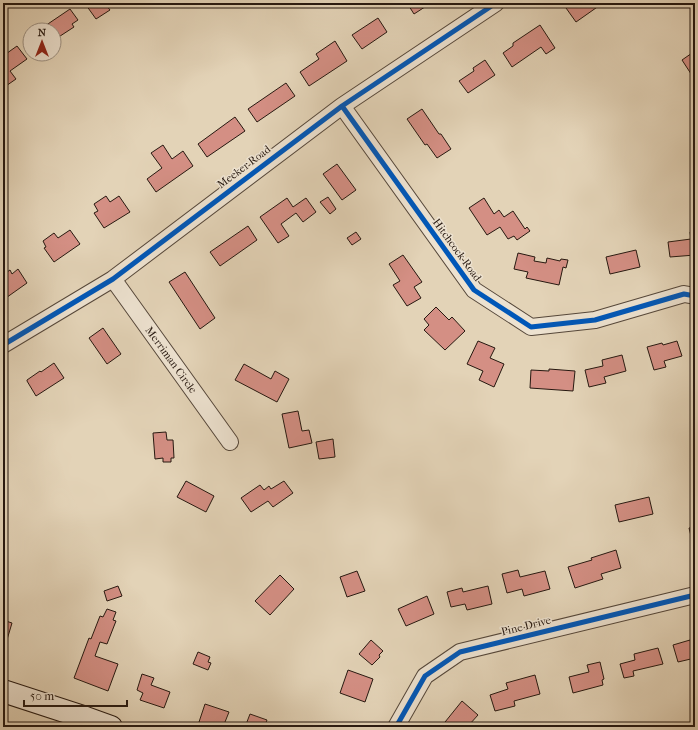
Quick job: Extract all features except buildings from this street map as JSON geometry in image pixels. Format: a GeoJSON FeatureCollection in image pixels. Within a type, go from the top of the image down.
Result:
{"type":"FeatureCollection","features":[{"type":"Feature","properties":{"kind":"street","name":"Meeker Road"},"geometry":{"type":"LineString","coordinates":[[3,345],[113,279],[342,106],[496,3]]}},
{"type":"Feature","properties":{"kind":"street","name":"Hitchcock Road"},"geometry":{"type":"LineString","coordinates":[[342,106],[474,290],[531,327],[595,320],[684,294],[695,296]]}},
{"type":"Feature","properties":{"kind":"street","name":"Merriman Circle"},"geometry":{"type":"LineString","coordinates":[[113,279],[230,442]]}},
{"type":"Feature","properties":{"kind":"street","name":"Pine Drive"},"geometry":{"type":"LineString","coordinates":[[396,727],[425,676],[460,652],[695,595]]}},
{"type":"Feature","properties":{"kind":"street"},"geometry":{"type":"LineString","coordinates":[[3,691],[111,727]]}},
{"type":"Feature","properties":{"kind":"cycle path"},"geometry":{"type":"LineString","coordinates":[[3,345],[113,279],[342,106],[496,3]]}},
{"type":"Feature","properties":{"kind":"cycle path"},"geometry":{"type":"LineString","coordinates":[[342,106],[474,290],[531,327],[595,320],[684,294],[695,296]]}},
{"type":"Feature","properties":{"kind":"cycle path"},"geometry":{"type":"LineString","coordinates":[[396,727],[425,676],[460,652],[695,595]]}}]}
